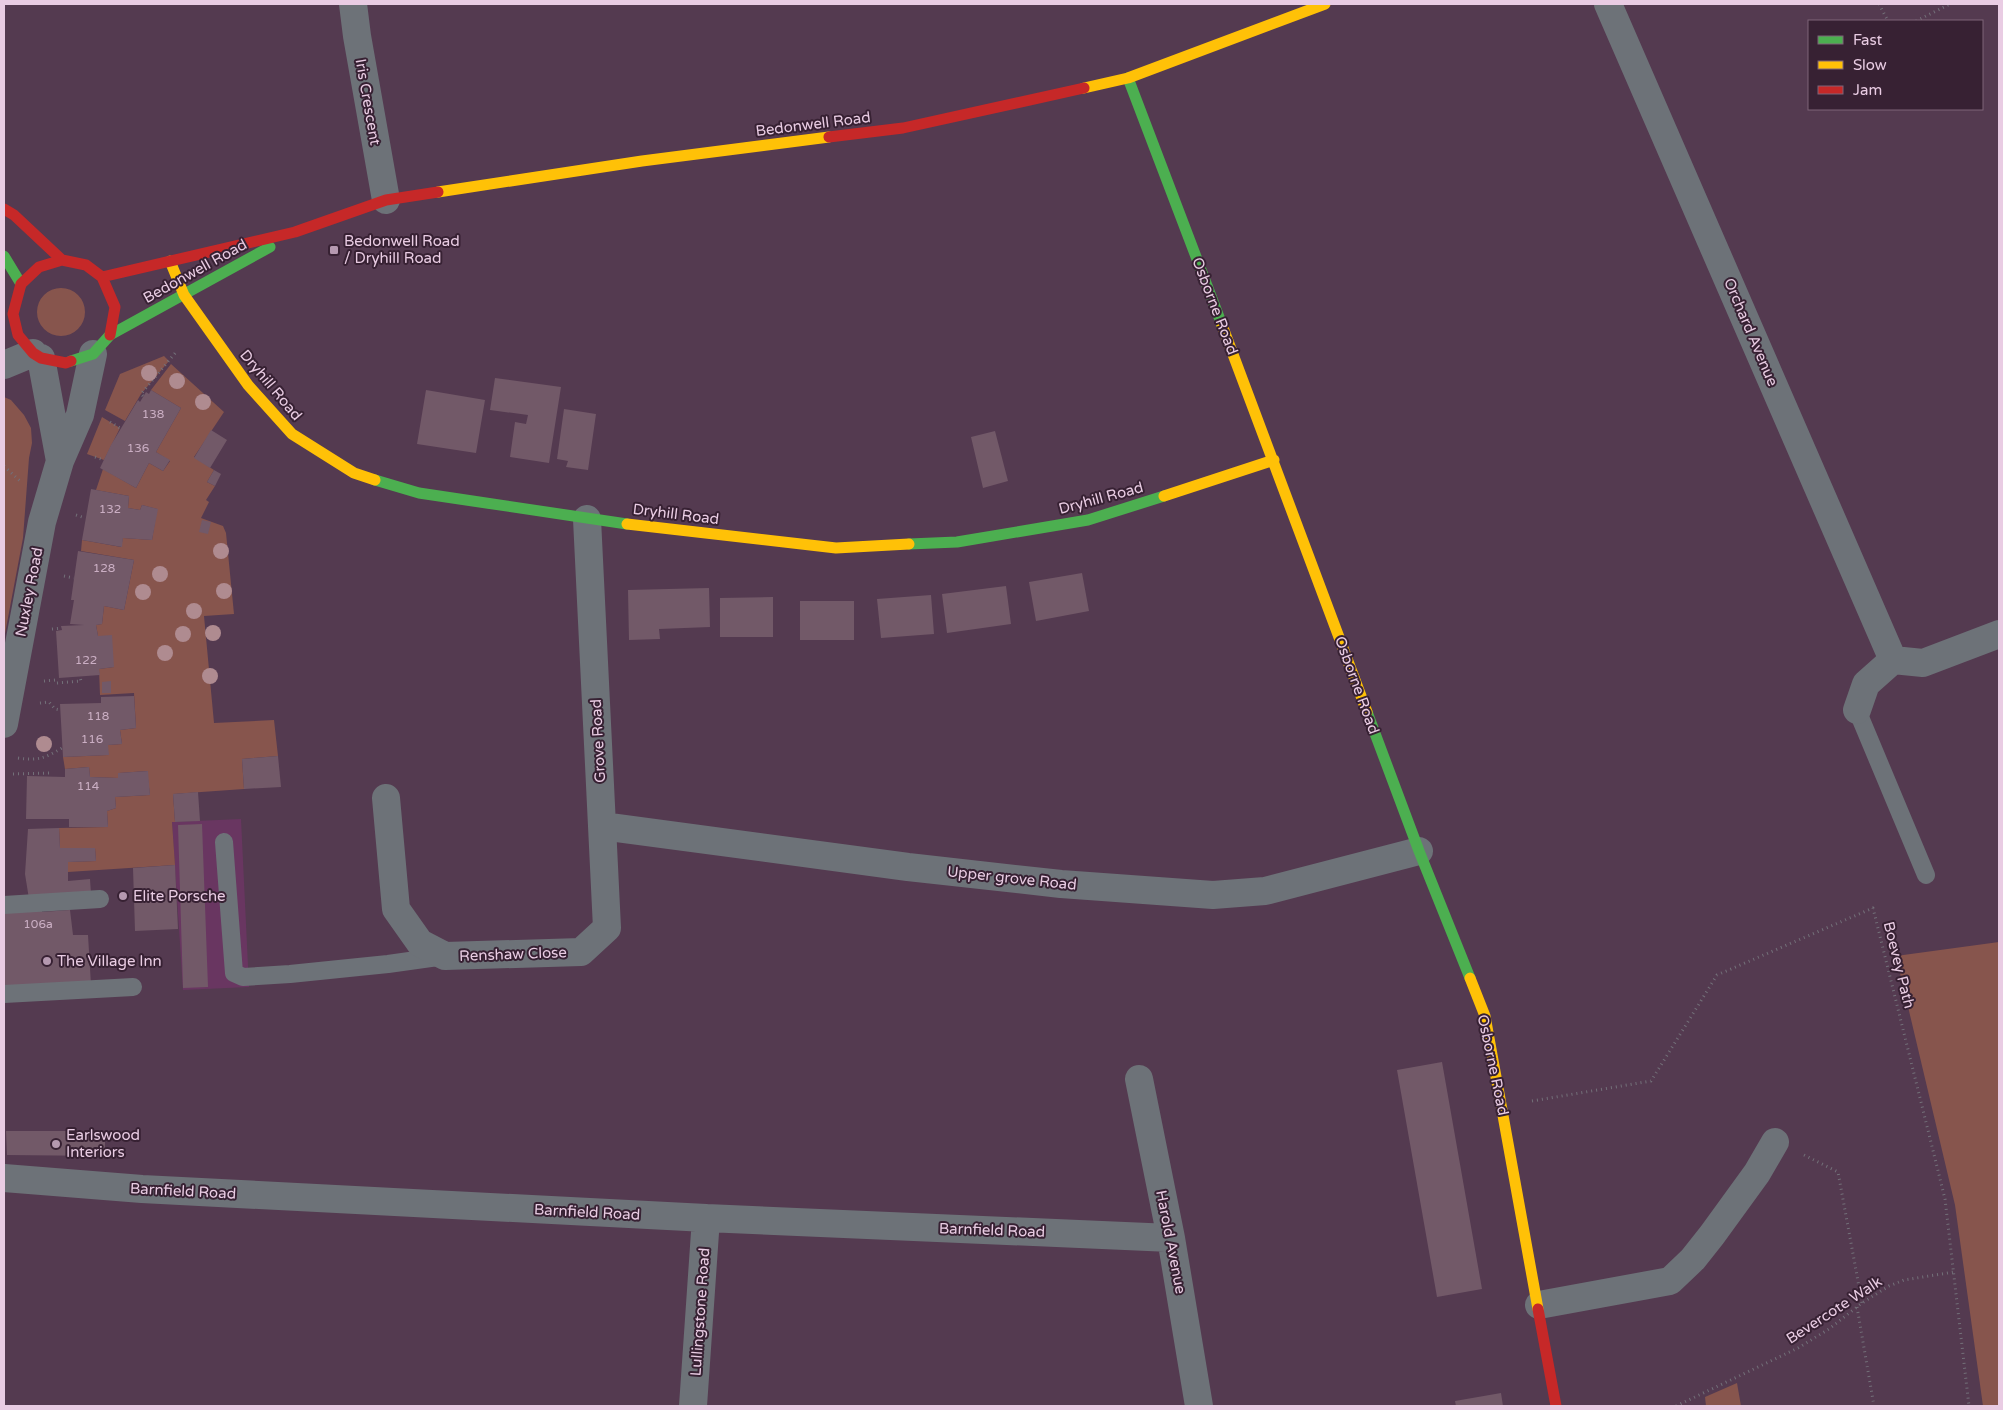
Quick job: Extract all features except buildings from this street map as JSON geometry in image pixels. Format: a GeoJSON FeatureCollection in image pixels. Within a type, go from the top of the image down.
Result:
{"type":"FeatureCollection","features":[{"type":"Feature","properties":{"kind":"street","name":"Iris Crescent"},"geometry":{"type":"LineString","coordinates":[[353,4],[356,36],[386,200]]}},
{"type":"Feature","properties":{"kind":"street","name":"Bedonwell Road"},"geometry":{"type":"LineString","coordinates":[[102,277],[295,232],[386,200],[642,161],[903,128],[1128,78],[1262,30],[1325,4]]}},
{"type":"Feature","properties":{"kind":"street","name":"Orchard Avenue"},"geometry":{"type":"LineString","coordinates":[[1608,4],[1893,660]]}},
{"type":"Feature","properties":{"kind":"street","name":"Osborne Road"},"geometry":{"type":"LineString","coordinates":[[1128,78],[1274,460],[1419,851],[1485,1016],[1556,1406]]}},
{"type":"Feature","properties":{"kind":"street"},"geometry":{"type":"LineString","coordinates":[[4,209],[14,215],[62,260]]}},
{"type":"Feature","properties":{"kind":"street","name":"Bedonwell Road"},"geometry":{"type":"LineString","coordinates":[[37,355],[66,363],[295,232]]}},
{"type":"Feature","properties":{"kind":"street"},"geometry":{"type":"LineString","coordinates":[[4,256],[21,284]]}},
{"type":"Feature","properties":{"kind":"street"},"geometry":{"type":"LineString","coordinates":[[4,365],[37,355],[18,335],[8,319],[21,284],[39,267],[62,260],[86,265],[102,277],[116,307],[101,344]]}},
{"type":"Feature","properties":{"kind":"street","name":"Dryhill Road"},"geometry":{"type":"LineString","coordinates":[[170,261],[184,296],[248,385],[292,434],[354,473],[419,493],[587,519],[836,548],[957,542],[1088,520],[1274,460]]}},
{"type":"Feature","properties":{"kind":"street","name":"Nuxley Road"},"geometry":{"type":"LineString","coordinates":[[4,724],[42,522],[60,461],[80,415],[101,344]]}},
{"type":"Feature","properties":{"kind":"street","name":"Nuxley Road"},"geometry":{"type":"LineString","coordinates":[[37,355],[60,461]]}},
{"type":"Feature","properties":{"kind":"street","name":"Grove Road"},"geometry":{"type":"LineString","coordinates":[[581,952],[607,928],[587,519]]}},
{"type":"Feature","properties":{"kind":"street"},"geometry":{"type":"LineString","coordinates":[[1858,710],[1866,684],[1893,660],[1924,663],[1999,634]]}},
{"type":"Feature","properties":{"kind":"street","name":"Renshaw Close"},"geometry":{"type":"LineString","coordinates":[[386,798],[396,909],[420,942],[445,956],[581,952]]}},
{"type":"Feature","properties":{"kind":"street","name":"Upper grove Road"},"geometry":{"type":"LineString","coordinates":[[602,826],[908,867],[1061,884],[1213,894],[1265,891],[1419,851]]}},
{"type":"Feature","properties":{"kind":"street","name":"Harold Avenue"},"geometry":{"type":"LineString","coordinates":[[1138,1079],[1171,1238],[1200,1406]]}},
{"type":"Feature","properties":{"kind":"street"},"geometry":{"type":"LineString","coordinates":[[1538,1305],[1670,1281],[1693,1259],[1712,1235],[1757,1173],[1776,1142]]}},
{"type":"Feature","properties":{"kind":"street","name":"Barnfield Road"},"geometry":{"type":"LineString","coordinates":[[4,1178],[142,1189],[706,1218],[1171,1238]]}},
{"type":"Feature","properties":{"kind":"street","name":"Lullingstone Road"},"geometry":{"type":"LineString","coordinates":[[693,1406],[706,1218]]}},
{"type":"Feature","properties":{"kind":"lane"},"geometry":{"type":"LineString","coordinates":[[1858,710],[1926,875]]}},
{"type":"Feature","properties":{"kind":"lane"},"geometry":{"type":"LineString","coordinates":[[224,842],[234,973],[242,977],[290,974],[445,956]]}},
{"type":"Feature","properties":{"kind":"lane"},"geometry":{"type":"LineString","coordinates":[[4,905],[100,899]]}},
{"type":"Feature","properties":{"kind":"lane"},"geometry":{"type":"LineString","coordinates":[[4,994],[133,987]]}},
{"type":"Feature","properties":{"kind":"path"},"geometry":{"type":"LineString","coordinates":[[1879,4],[1887,20]]}},
{"type":"Feature","properties":{"kind":"path"},"geometry":{"type":"LineString","coordinates":[[1918,20],[1950,4]]}},
{"type":"Feature","properties":{"kind":"path"},"geometry":{"type":"LineString","coordinates":[[143,396],[141,394],[176,352]]}},
{"type":"Feature","properties":{"kind":"path"},"geometry":{"type":"LineString","coordinates":[[4,466],[23,484]]}},
{"type":"Feature","properties":{"kind":"path"},"geometry":{"type":"LineString","coordinates":[[57,683],[81,681],[80,677]]}},
{"type":"Feature","properties":{"kind":"path"},"geometry":{"type":"LineString","coordinates":[[34,703],[49,702],[56,709],[60,710]]}},
{"type":"Feature","properties":{"kind":"path"},"geometry":{"type":"LineString","coordinates":[[18,758],[30,760],[45,758],[62,748]]}},
{"type":"Feature","properties":{"kind":"path"},"geometry":{"type":"LineString","coordinates":[[13,774],[51,773]]}},
{"type":"Feature","properties":{"kind":"path","name":"Boevey Path"},"geometry":{"type":"LineString","coordinates":[[1502,1107],[1651,1081],[1717,975],[1874,908],[1945,1199],[1969,1406]]}},
{"type":"Feature","properties":{"kind":"path"},"geometry":{"type":"LineString","coordinates":[[1776,1142],[1838,1172],[1862,1303]]}},
{"type":"Feature","properties":{"kind":"path","name":"Bevercote Walk"},"geometry":{"type":"LineString","coordinates":[[1676,1406],[1798,1348],[1830,1329],[1862,1303],[1889,1286],[1904,1280],[1954,1272]]}},
{"type":"Feature","properties":{"kind":"path"},"geometry":{"type":"LineString","coordinates":[[1857,1307],[1874,1406]]}},
{"type":"Feature","properties":{"kind":"shaded area"},"geometry":{"type":"Polygon","coordinates":[[[56,288],[66,288],[75,292],[81,298],[84,303],[84,321],[75,332],[66,336],[56,336],[47,332],[41,326],[37,317],[37,307],[41,298],[47,292],[56,288]]]}},
{"type":"Feature","properties":{"kind":"shaded area"},"geometry":{"type":"Polygon","coordinates":[[[164,356],[169,361],[141,394],[125,421],[105,410],[120,374],[164,356]]]}},
{"type":"Feature","properties":{"kind":"shaded area"},"geometry":{"type":"Polygon","coordinates":[[[171,364],[224,412],[194,457],[214,470],[207,482],[215,486],[206,500],[209,502],[201,518],[223,526],[226,533],[234,614],[204,616],[214,723],[274,720],[278,756],[242,759],[244,789],[173,794],[175,822],[172,822],[175,865],[68,872],[68,862],[96,861],[95,848],[60,848],[59,828],[108,827],[107,811],[116,808],[115,797],[150,795],[147,771],[119,773],[118,778],[90,777],[89,767],[65,769],[63,757],[108,755],[108,745],[122,744],[120,730],[136,728],[134,693],[100,695],[99,669],[114,667],[98,636],[96,625],[102,624],[104,606],[124,610],[134,560],[81,551],[82,540],[121,547],[123,538],[152,540],[157,509],[142,505],[140,510],[128,508],[129,496],[96,490],[103,469],[136,488],[149,463],[163,471],[170,461],[156,452],[181,408],[151,390],[171,364]]]}},
{"type":"Feature","properties":{"kind":"shaded area"},"geometry":{"type":"Polygon","coordinates":[[[4,397],[11,400],[24,415],[31,428],[32,443],[29,458],[23,538],[4,639],[4,397]]]}},
{"type":"Feature","properties":{"kind":"shaded area"},"geometry":{"type":"Polygon","coordinates":[[[102,417],[120,428],[104,460],[87,454],[102,417]]]}},
{"type":"Feature","properties":{"kind":"shaded area"},"geometry":{"type":"Polygon","coordinates":[[[241,819],[249,987],[183,990],[172,822],[241,819]]]}},
{"type":"Feature","properties":{"kind":"shaded area"},"geometry":{"type":"Polygon","coordinates":[[[1999,942],[1999,1406],[1983,1406],[1955,1205],[1896,956],[1999,942]]]}},
{"type":"Feature","properties":{"kind":"shaded area"},"geometry":{"type":"Polygon","coordinates":[[[1737,1383],[1741,1406],[1706,1406],[1705,1397],[1737,1383]]]}},
{"type":"Feature","properties":{"kind":"traffic: fast"},"geometry":{"type":"LineString","coordinates":[[1128,78],[1222,325]]}},
{"type":"Feature","properties":{"kind":"traffic: fast"},"geometry":{"type":"LineString","coordinates":[[71,361],[93,354],[110,335],[270,247]]}},
{"type":"Feature","properties":{"kind":"traffic: fast"},"geometry":{"type":"LineString","coordinates":[[4,256],[21,284]]}},
{"type":"Feature","properties":{"kind":"traffic: fast"},"geometry":{"type":"LineString","coordinates":[[375,480],[419,493],[627,524]]}},
{"type":"Feature","properties":{"kind":"traffic: fast"},"geometry":{"type":"LineString","coordinates":[[909,544],[957,542],[1088,520],[1164,496]]}},
{"type":"Feature","properties":{"kind":"traffic: fast"},"geometry":{"type":"LineString","coordinates":[[1367,712],[1419,851],[1470,978]]}},
{"type":"Feature","properties":{"kind":"traffic: slow"},"geometry":{"type":"LineString","coordinates":[[1084,88],[1128,78],[1325,4]]}},
{"type":"Feature","properties":{"kind":"traffic: slow"},"geometry":{"type":"LineString","coordinates":[[438,192],[642,161],[829,137]]}},
{"type":"Feature","properties":{"kind":"traffic: slow"},"geometry":{"type":"LineString","coordinates":[[170,261],[184,295],[248,385],[292,434],[354,473],[375,480]]}},
{"type":"Feature","properties":{"kind":"traffic: slow"},"geometry":{"type":"LineString","coordinates":[[1222,325],[1367,712]]}},
{"type":"Feature","properties":{"kind":"traffic: slow"},"geometry":{"type":"LineString","coordinates":[[1164,496],[1274,460]]}},
{"type":"Feature","properties":{"kind":"traffic: slow"},"geometry":{"type":"LineString","coordinates":[[627,524],[836,548],[909,544]]}},
{"type":"Feature","properties":{"kind":"traffic: slow"},"geometry":{"type":"LineString","coordinates":[[1470,978],[1485,1016],[1538,1309]]}},
{"type":"Feature","properties":{"kind":"traffic: jam"},"geometry":{"type":"LineString","coordinates":[[829,137],[903,128],[1084,88]]}},
{"type":"Feature","properties":{"kind":"traffic: jam"},"geometry":{"type":"LineString","coordinates":[[102,277],[295,232],[386,200],[438,192]]}},
{"type":"Feature","properties":{"kind":"traffic: jam"},"geometry":{"type":"LineString","coordinates":[[4,209],[14,215],[62,260]]}},
{"type":"Feature","properties":{"kind":"traffic: jam"},"geometry":{"type":"LineString","coordinates":[[71,361],[66,363],[41,358],[33,353],[18,335],[13,314],[21,284],[39,267],[62,260],[86,265],[102,277],[115,307],[110,335]]}},
{"type":"Feature","properties":{"kind":"traffic: jam"},"geometry":{"type":"LineString","coordinates":[[1538,1309],[1556,1406]]}},
{"type":"Feature","properties":{"kind":"place","name":"Bedonwell Road / Dryhill Road"},"geometry":{"type":"Point","coordinates":[334,250]}},
{"type":"Feature","properties":{"kind":"place","name":"Elite Porsche"},"geometry":{"type":"Point","coordinates":[123,896]}},
{"type":"Feature","properties":{"kind":"place","name":"The Village Inn"},"geometry":{"type":"Point","coordinates":[47,961]}},
{"type":"Feature","properties":{"kind":"place","name":"Earlswood Interiors"},"geometry":{"type":"Point","coordinates":[56,1144]}}]}
